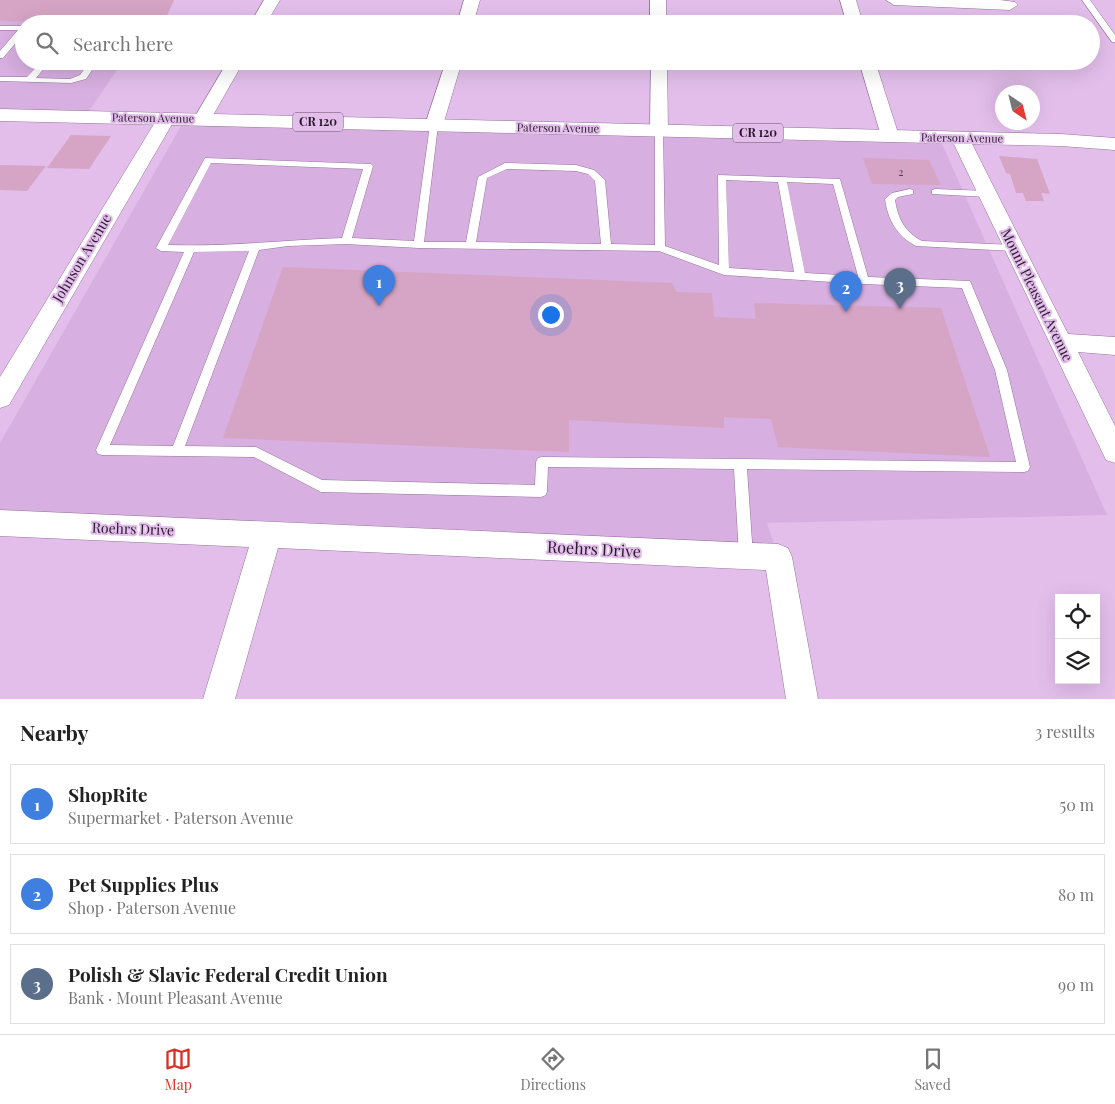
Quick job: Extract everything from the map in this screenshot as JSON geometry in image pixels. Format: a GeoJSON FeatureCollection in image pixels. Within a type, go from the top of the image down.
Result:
{"type":"FeatureCollection","features":[{"type":"Feature","properties":{"kind":"main road","name":"Paterson Avenue"},"geometry":{"type":"LineString","coordinates":[[0,115],[890,136],[1074,141],[1115,144]]}},
{"type":"Feature","properties":{"kind":"street"},"geometry":{"type":"LineString","coordinates":[[263,15],[272,0]]}},
{"type":"Feature","properties":{"kind":"street"},"geometry":{"type":"LineString","coordinates":[[468,15],[472,0]]}},
{"type":"Feature","properties":{"kind":"street"},"geometry":{"type":"LineString","coordinates":[[658,0],[658,15]]}},
{"type":"Feature","properties":{"kind":"street"},"geometry":{"type":"LineString","coordinates":[[848,0],[852,15]]}},
{"type":"Feature","properties":{"kind":"street"},"geometry":{"type":"LineString","coordinates":[[894,0],[1010,5]]}},
{"type":"Feature","properties":{"kind":"street"},"geometry":{"type":"LineString","coordinates":[[202,120],[231,70]]}},
{"type":"Feature","properties":{"kind":"street"},"geometry":{"type":"LineString","coordinates":[[434,125],[451,70]]}},
{"type":"Feature","properties":{"kind":"street"},"geometry":{"type":"LineString","coordinates":[[659,70],[659,131]]}},
{"type":"Feature","properties":{"kind":"street"},"geometry":{"type":"LineString","coordinates":[[870,70],[890,136]]}},
{"type":"Feature","properties":{"kind":"street","name":"Johnson Avenue"},"geometry":{"type":"LineString","coordinates":[[0,398],[166,119]]}},
{"type":"Feature","properties":{"kind":"street","name":"Mount Pleasant Avenue"},"geometry":{"type":"LineString","coordinates":[[960,138],[1115,452]]}},
{"type":"Feature","properties":{"kind":"street"},"geometry":{"type":"LineString","coordinates":[[1061,342],[1115,346]]}},
{"type":"Feature","properties":{"kind":"street","name":"Roehrs Drive"},"geometry":{"type":"LineString","coordinates":[[0,523],[778,557],[802,699]]}},
{"type":"Feature","properties":{"kind":"street"},"geometry":{"type":"LineString","coordinates":[[219,699],[267,535]]}},
{"type":"Feature","properties":{"kind":"lane"},"geometry":{"type":"LineString","coordinates":[[1086,0],[1097,15]]}},
{"type":"Feature","properties":{"kind":"lane"},"geometry":{"type":"LineString","coordinates":[[1100,19],[1115,40]]}},
{"type":"Feature","properties":{"kind":"lane"},"geometry":{"type":"LineString","coordinates":[[0,28],[15,28]]}},
{"type":"Feature","properties":{"kind":"lane"},"geometry":{"type":"LineString","coordinates":[[0,56],[15,38]]}},
{"type":"Feature","properties":{"kind":"lane"},"geometry":{"type":"LineString","coordinates":[[30,79],[38,70]]}},
{"type":"Feature","properties":{"kind":"lane"},"geometry":{"type":"LineString","coordinates":[[0,78],[71,81],[83,77],[88,70]]}},
{"type":"Feature","properties":{"kind":"lane"},"geometry":{"type":"LineString","coordinates":[[420,245],[434,125]]}},
{"type":"Feature","properties":{"kind":"lane"},"geometry":{"type":"LineString","coordinates":[[659,131],[660,248]]}},
{"type":"Feature","properties":{"kind":"lane"},"geometry":{"type":"LineString","coordinates":[[190,249],[102,450],[256,452],[321,486],[541,491],[542,462],[1024,467],[1001,370],[966,284],[724,271],[660,248],[420,245],[346,241],[288,243],[255,248],[161,248],[208,160],[368,166],[346,241]]}},
{"type":"Feature","properties":{"kind":"lane"},"geometry":{"type":"LineString","coordinates":[[471,246],[483,177],[506,166],[576,168],[591,172],[600,180],[606,247]]}},
{"type":"Feature","properties":{"kind":"lane"},"geometry":{"type":"LineString","coordinates":[[724,271],[721,176],[837,180],[864,280]]}},
{"type":"Feature","properties":{"kind":"lane"},"geometry":{"type":"LineString","coordinates":[[782,179],[800,276]]}},
{"type":"Feature","properties":{"kind":"lane"},"geometry":{"type":"LineString","coordinates":[[910,192],[895,195],[890,199],[896,221],[909,239],[920,244],[1014,248]]}},
{"type":"Feature","properties":{"kind":"lane"},"geometry":{"type":"LineString","coordinates":[[935,192],[988,194]]}},
{"type":"Feature","properties":{"kind":"lane"},"geometry":{"type":"LineString","coordinates":[[177,451],[255,248]]}},
{"type":"Feature","properties":{"kind":"lane"},"geometry":{"type":"LineString","coordinates":[[740,464],[746,556]]}},
{"type":"Feature","properties":{"kind":"shaded area"},"geometry":{"type":"Polygon","coordinates":[[[0,0],[164,0],[154,15],[15,15],[15,70],[117,70],[85,117],[0,115],[0,0]]]}},
{"type":"Feature","properties":{"kind":"shaded area"},"geometry":{"type":"Polygon","coordinates":[[[185,119],[939,137],[1107,515],[767,523],[778,557],[0,523],[0,443],[185,119]]]}},
{"type":"Feature","properties":{"kind":"building"},"geometry":{"type":"Polygon","coordinates":[[[0,0],[174,0],[167,15],[15,15],[15,21],[0,21],[0,0]]]}},
{"type":"Feature","properties":{"kind":"building"},"geometry":{"type":"Polygon","coordinates":[[[71,135],[111,136],[89,169],[47,168],[71,135]]]}},
{"type":"Feature","properties":{"kind":"building"},"geometry":{"type":"Polygon","coordinates":[[[999,156],[1037,159],[1050,194],[1041,193],[1044,201],[1026,201],[1023,193],[1016,193],[1010,174],[1006,173],[999,156]]]}},
{"type":"Feature","properties":{"kind":"building"},"geometry":{"type":"Polygon","coordinates":[[[863,158],[929,160],[941,185],[872,184],[863,158]]]}},
{"type":"Feature","properties":{"kind":"building"},"geometry":{"type":"Polygon","coordinates":[[[0,165],[46,166],[27,191],[0,190],[0,165]]]}},
{"type":"Feature","properties":{"kind":"building"},"geometry":{"type":"Polygon","coordinates":[[[283,267],[672,283],[676,292],[712,293],[714,317],[756,319],[754,303],[941,308],[990,457],[778,447],[771,419],[724,417],[724,428],[569,420],[569,452],[223,438],[283,267]]]}},
{"type":"Feature","properties":{"kind":"place","name":"ShopRite"},"geometry":{"type":"Point","coordinates":[379,306]}},
{"type":"Feature","properties":{"kind":"place","name":"Polish & Slavic Federal Credit Union"},"geometry":{"type":"Point","coordinates":[900,309]}},
{"type":"Feature","properties":{"kind":"place","name":"Pet Supplies Plus"},"geometry":{"type":"Point","coordinates":[846,312]}}]}
